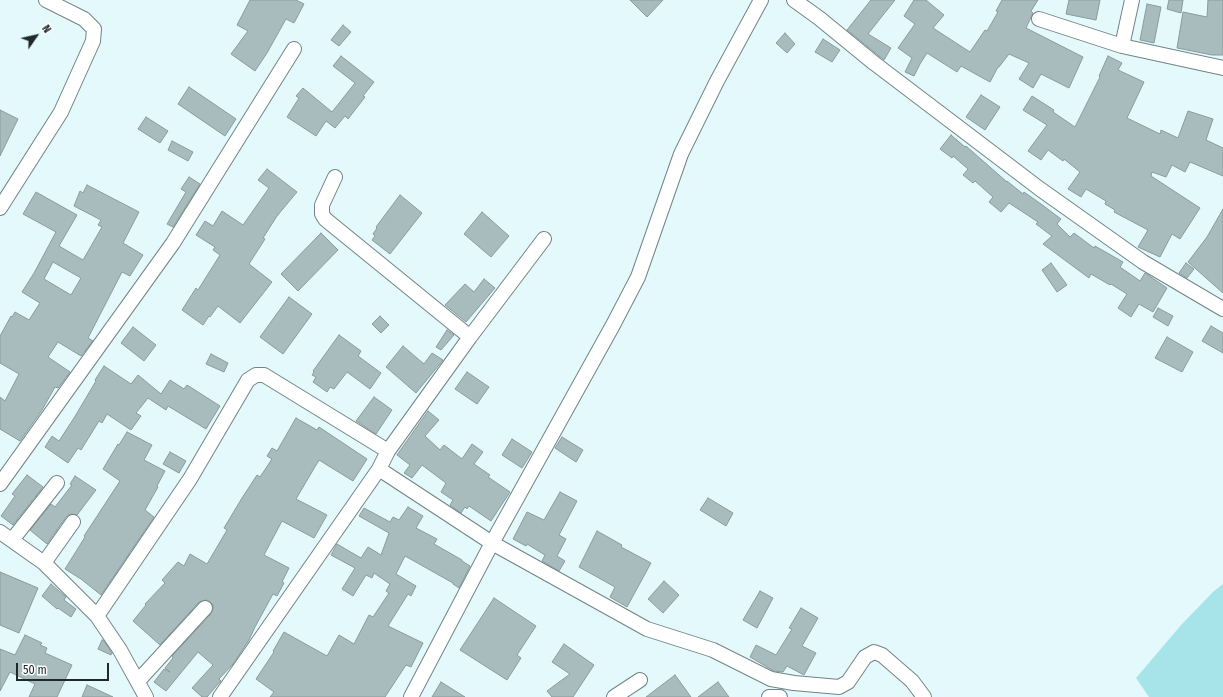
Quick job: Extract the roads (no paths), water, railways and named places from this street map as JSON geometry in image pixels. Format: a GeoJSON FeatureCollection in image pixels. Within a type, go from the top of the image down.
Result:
{"type":"FeatureCollection","features":[{"type":"Feature","properties":{"kind":"street"},"geometry":{"type":"LineString","coordinates":[[0,208],[61,112],[93,41],[94,29],[84,19],[46,0]]}},
{"type":"Feature","properties":{"kind":"street"},"geometry":{"type":"LineString","coordinates":[[411,697],[492,543],[638,277],[681,154],[716,81],[761,0]]}},
{"type":"Feature","properties":{"kind":"street"},"geometry":{"type":"LineString","coordinates":[[794,0],[819,18],[874,63],[1040,189],[1143,262],[1223,309]]}},
{"type":"Feature","properties":{"kind":"street"},"geometry":{"type":"LineString","coordinates":[[1122,46],[1132,0]]}},
{"type":"Feature","properties":{"kind":"street"},"geometry":{"type":"LineString","coordinates":[[1039,19],[1122,46],[1223,68]]}},
{"type":"Feature","properties":{"kind":"street"},"geometry":{"type":"LineString","coordinates":[[0,484],[173,243],[294,50]]}},
{"type":"Feature","properties":{"kind":"street"},"geometry":{"type":"LineString","coordinates":[[335,177],[322,205],[322,214],[325,219],[470,337]]}},
{"type":"Feature","properties":{"kind":"street"},"geometry":{"type":"LineString","coordinates":[[220,697],[379,469],[388,451],[470,337],[544,239]]}},
{"type":"Feature","properties":{"kind":"street"},"geometry":{"type":"LineString","coordinates":[[97,616],[190,479],[248,380],[256,375],[264,375],[388,451]]}},
{"type":"Feature","properties":{"kind":"street"},"geometry":{"type":"LineString","coordinates":[[379,469],[492,543],[640,626],[713,650],[771,679],[794,683],[839,687],[848,682],[865,656],[874,652],[882,655],[912,681],[924,697]]}},
{"type":"Feature","properties":{"kind":"street"},"geometry":{"type":"LineString","coordinates":[[12,540],[57,483]]}},
{"type":"Feature","properties":{"kind":"street"},"geometry":{"type":"LineString","coordinates":[[44,563],[73,522]]}},
{"type":"Feature","properties":{"kind":"street"},"geometry":{"type":"LineString","coordinates":[[0,532],[44,563],[97,616],[120,650],[146,697]]}},
{"type":"Feature","properties":{"kind":"street"},"geometry":{"type":"LineString","coordinates":[[138,681],[206,608]]}},
{"type":"Feature","properties":{"kind":"street"},"geometry":{"type":"LineString","coordinates":[[614,697],[640,680]]}},
{"type":"Feature","properties":{"kind":"street"},"geometry":{"type":"LineString","coordinates":[[768,697],[780,697]]}}]}
